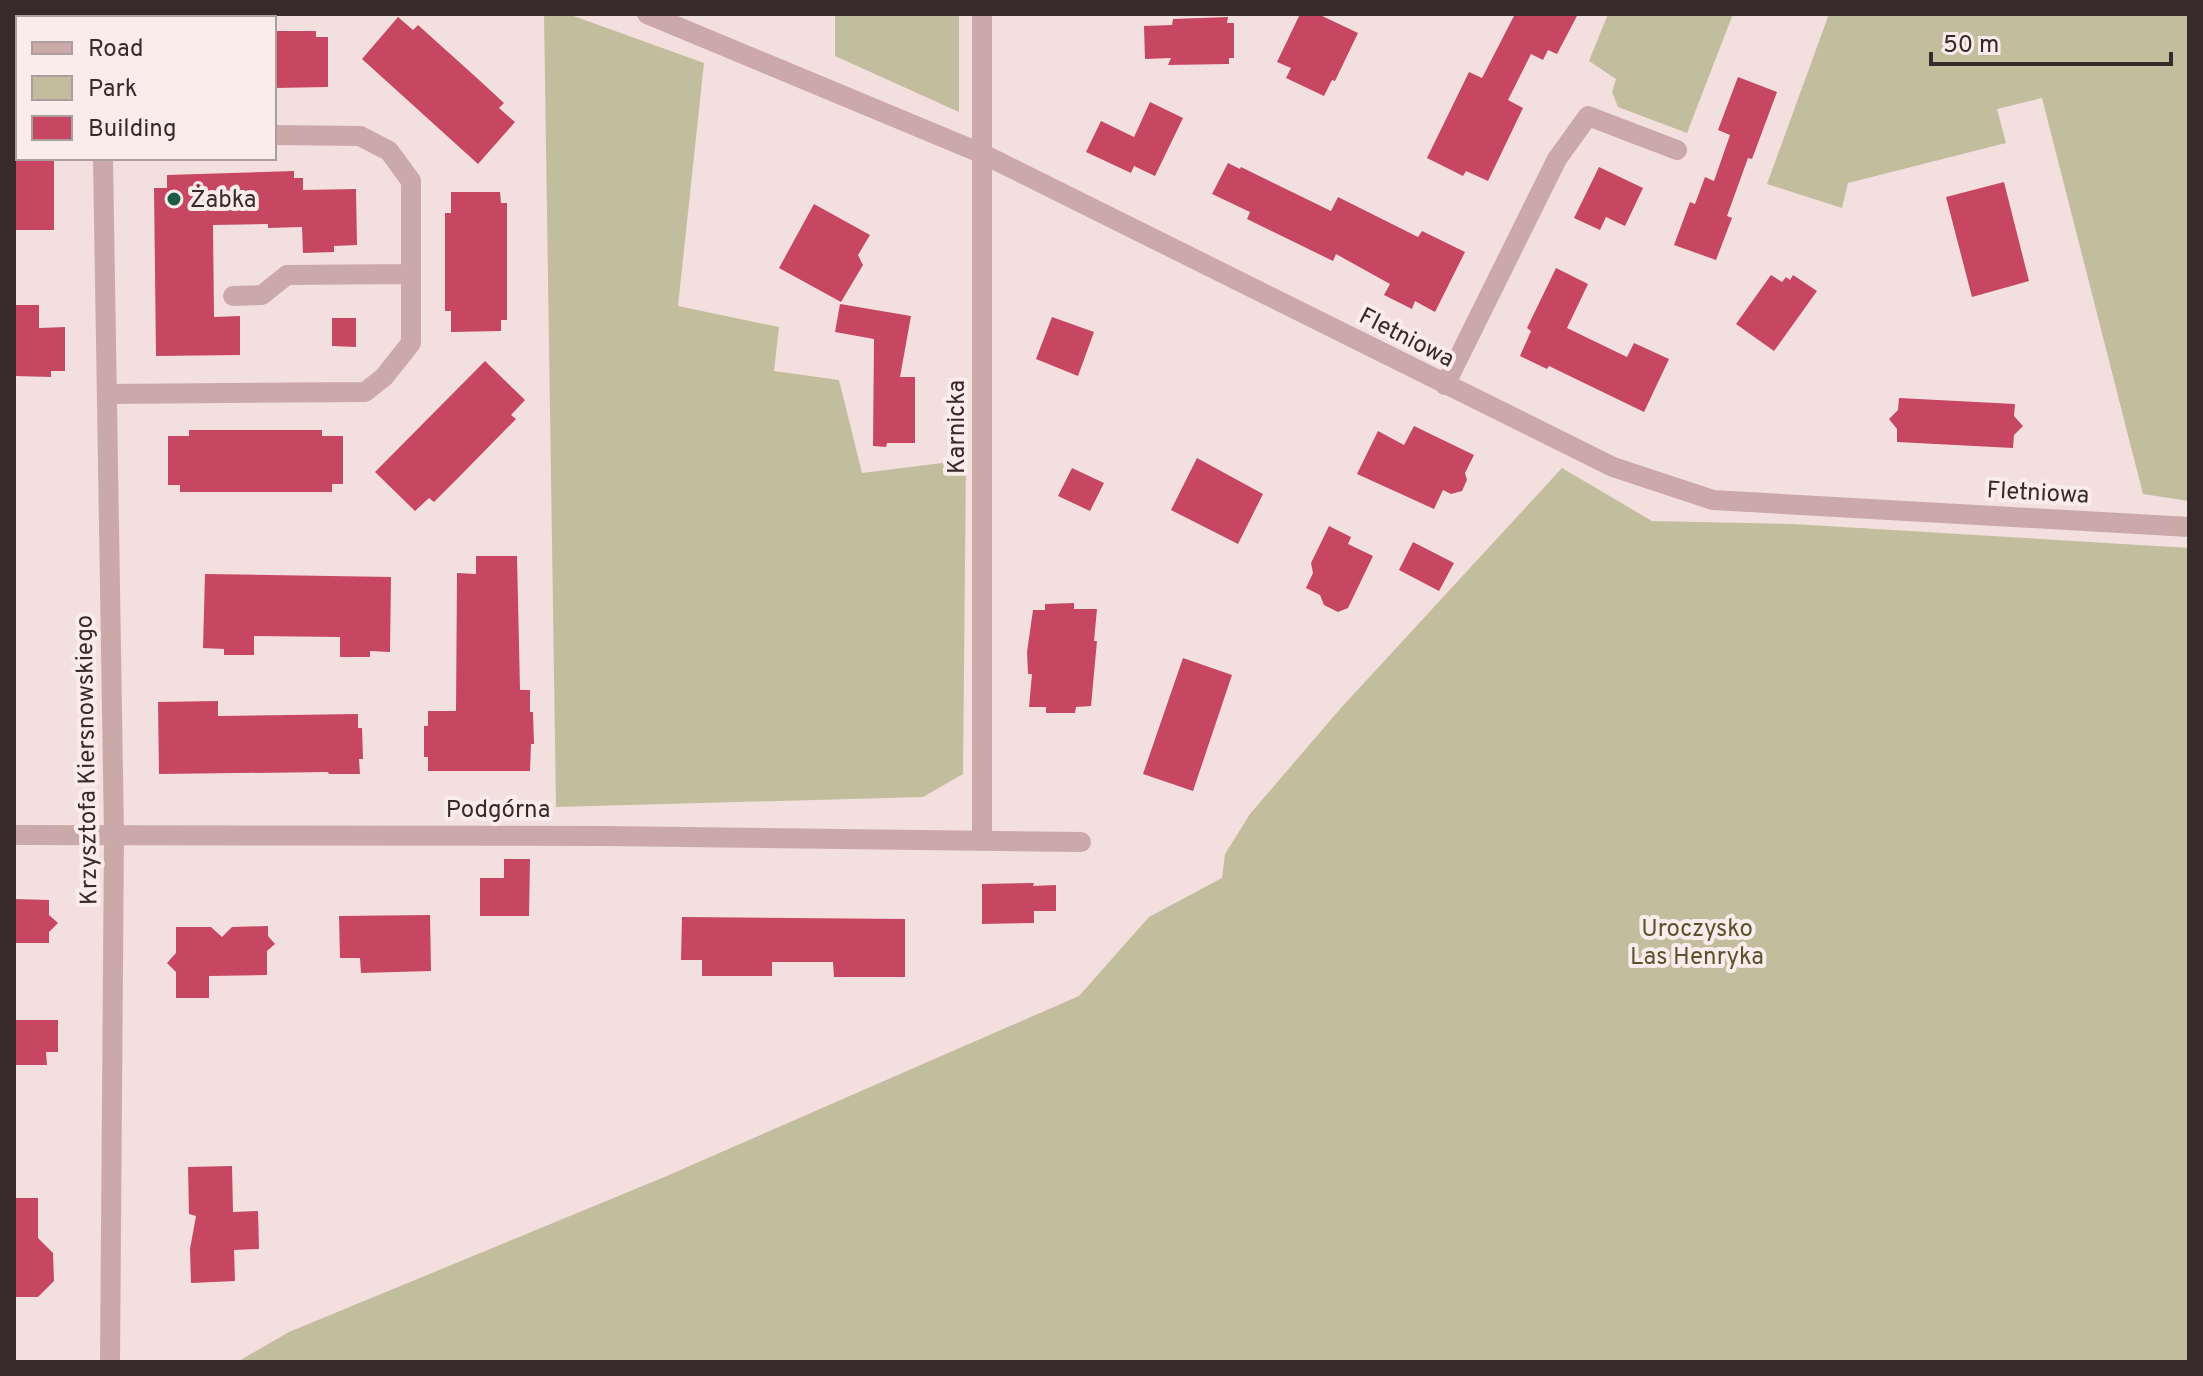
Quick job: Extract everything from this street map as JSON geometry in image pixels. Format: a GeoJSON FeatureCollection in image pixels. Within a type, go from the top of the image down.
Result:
{"type":"FeatureCollection","features":[{"type":"Feature","properties":{"kind":"street","name":"Fletniowa"},"geometry":{"type":"LineString","coordinates":[[647,14],[983,154],[1613,467],[1713,500],[2189,527]]}},
{"type":"Feature","properties":{"kind":"street","name":"Karnicka"},"geometry":{"type":"LineString","coordinates":[[982,14],[982,841]]}},
{"type":"Feature","properties":{"kind":"street"},"geometry":{"type":"LineString","coordinates":[[1445,385],[1557,159],[1588,116],[1677,150]]}},
{"type":"Feature","properties":{"kind":"street"},"geometry":{"type":"LineString","coordinates":[[107,394],[365,392],[384,377],[411,343],[411,181],[389,151],[360,136],[276,135]]}},
{"type":"Feature","properties":{"kind":"street","name":"Krzysztofa Kiersnowskiego"},"geometry":{"type":"LineString","coordinates":[[103,160],[114,834],[110,1362]]}},
{"type":"Feature","properties":{"kind":"street"},"geometry":{"type":"LineString","coordinates":[[233,296],[262,295],[287,275],[411,274]]}},
{"type":"Feature","properties":{"kind":"street","name":"Podgórna"},"geometry":{"type":"LineString","coordinates":[[14,835],[605,836],[1081,842]]}},
{"type":"Feature","properties":{"kind":"green space"},"geometry":{"type":"Polygon","coordinates":[[[544,14],[568,14],[704,63],[678,306],[779,327],[774,371],[839,380],[862,473],[966,460],[963,774],[923,797],[556,807],[544,14]]]}},
{"type":"Feature","properties":{"kind":"green space"},"geometry":{"type":"Polygon","coordinates":[[[835,14],[959,14],[959,112],[835,56],[835,14]]]}},
{"type":"Feature","properties":{"kind":"green space"},"geometry":{"type":"Polygon","coordinates":[[[1608,14],[1733,14],[1687,133],[1618,107],[1612,92],[1616,79],[1589,61],[1608,14]]]}},
{"type":"Feature","properties":{"kind":"green space"},"geometry":{"type":"Polygon","coordinates":[[[1829,14],[2189,14],[2189,501],[2143,494],[2042,98],[1997,109],[2006,143],[1848,183],[1842,208],[1767,184],[1829,14]]]}},
{"type":"Feature","properties":{"kind":"green space","name":"Uroczysko Las Henryka"},"geometry":{"type":"Polygon","coordinates":[[[1562,468],[1652,521],[1793,524],[2189,548],[2189,1362],[237,1362],[289,1332],[662,1178],[1079,996],[1149,917],[1222,878],[1225,854],[1250,814],[1340,709],[1562,468]]]}},
{"type":"Feature","properties":{"kind":"building"},"geometry":{"type":"Polygon","coordinates":[[[1300,14],[1318,14],[1358,33],[1335,81],[1332,80],[1324,96],[1286,78],[1291,68],[1277,62],[1300,14]]]}},
{"type":"Feature","properties":{"kind":"building"},"geometry":{"type":"Polygon","coordinates":[[[1515,14],[1578,14],[1557,54],[1548,50],[1543,60],[1531,54],[1508,100],[1523,108],[1488,181],[1466,171],[1463,176],[1427,158],[1469,72],[1482,78],[1515,14]]]}},
{"type":"Feature","properties":{"kind":"building"},"geometry":{"type":"Polygon","coordinates":[[[398,17],[413,30],[418,25],[504,103],[499,108],[515,122],[478,164],[362,59],[398,17]]]}},
{"type":"Feature","properties":{"kind":"building"},"geometry":{"type":"Polygon","coordinates":[[[1228,17],[1227,23],[1234,23],[1234,58],[1229,58],[1229,64],[1168,65],[1171,58],[1145,59],[1144,26],[1172,25],[1173,19],[1228,17]]]}},
{"type":"Feature","properties":{"kind":"building"},"geometry":{"type":"Polygon","coordinates":[[[276,31],[316,31],[316,37],[328,37],[328,87],[276,88],[276,31]]]}},
{"type":"Feature","properties":{"kind":"building"},"geometry":{"type":"Polygon","coordinates":[[[1738,77],[1777,92],[1752,159],[1748,158],[1727,216],[1732,218],[1716,260],[1674,245],[1690,202],[1695,204],[1705,177],[1714,181],[1730,135],[1718,130],[1738,77]]]}},
{"type":"Feature","properties":{"kind":"building"},"geometry":{"type":"Polygon","coordinates":[[[1150,102],[1183,118],[1155,176],[1134,166],[1131,173],[1086,152],[1101,121],[1134,137],[1150,102]]]}},
{"type":"Feature","properties":{"kind":"building"},"geometry":{"type":"Polygon","coordinates":[[[14,158],[54,160],[54,230],[14,230],[14,158]]]}},
{"type":"Feature","properties":{"kind":"building"},"geometry":{"type":"Polygon","coordinates":[[[1228,163],[1331,211],[1338,197],[1418,237],[1422,231],[1465,252],[1435,312],[1415,301],[1412,309],[1384,295],[1390,284],[1336,254],[1333,261],[1247,219],[1250,212],[1212,194],[1228,163]]]}},
{"type":"Feature","properties":{"kind":"building"},"geometry":{"type":"Polygon","coordinates":[[[1599,167],[1643,188],[1625,226],[1606,217],[1600,230],[1574,218],[1599,167]]]}},
{"type":"Feature","properties":{"kind":"building"},"geometry":{"type":"Polygon","coordinates":[[[294,171],[294,178],[303,178],[303,190],[356,189],[357,245],[334,246],[334,252],[303,253],[302,227],[213,225],[214,317],[240,316],[240,355],[156,356],[154,188],[167,188],[167,175],[294,171]]]}},
{"type":"Feature","properties":{"kind":"building"},"geometry":{"type":"Polygon","coordinates":[[[2004,182],[2029,281],[1972,297],[1946,197],[2004,182]]]}},
{"type":"Feature","properties":{"kind":"building"},"geometry":{"type":"Polygon","coordinates":[[[451,192],[500,192],[501,203],[507,203],[507,320],[501,320],[501,331],[451,332],[451,311],[445,311],[445,213],[451,213],[451,192]]]}},
{"type":"Feature","properties":{"kind":"building"},"geometry":{"type":"Polygon","coordinates":[[[814,204],[870,235],[858,255],[863,265],[841,302],[779,268],[814,204]]]}},
{"type":"Feature","properties":{"kind":"building"},"geometry":{"type":"Polygon","coordinates":[[[1556,268],[1588,284],[1567,328],[1627,357],[1634,343],[1669,359],[1644,412],[1549,366],[1547,369],[1520,356],[1531,331],[1527,328],[1556,268]]]}},
{"type":"Feature","properties":{"kind":"building"},"geometry":{"type":"Polygon","coordinates":[[[1771,275],[1782,282],[1786,277],[1790,280],[1793,275],[1817,291],[1774,351],[1736,324],[1771,275]]]}},
{"type":"Feature","properties":{"kind":"building"},"geometry":{"type":"Polygon","coordinates":[[[840,304],[911,316],[900,377],[915,377],[915,443],[873,446],[874,339],[835,332],[840,304]]]}},
{"type":"Feature","properties":{"kind":"building"},"geometry":{"type":"Polygon","coordinates":[[[14,305],[39,305],[39,328],[65,327],[65,371],[51,371],[51,377],[14,376],[14,305]]]}},
{"type":"Feature","properties":{"kind":"building"},"geometry":{"type":"Polygon","coordinates":[[[1052,317],[1094,332],[1078,376],[1036,359],[1052,317]]]}},
{"type":"Feature","properties":{"kind":"building"},"geometry":{"type":"Polygon","coordinates":[[[332,318],[356,318],[356,347],[332,346],[332,318]]]}},
{"type":"Feature","properties":{"kind":"building"},"geometry":{"type":"Polygon","coordinates":[[[485,361],[525,400],[511,415],[516,419],[460,476],[434,502],[429,498],[415,511],[375,472],[485,361]]]}},
{"type":"Feature","properties":{"kind":"building"},"geometry":{"type":"Polygon","coordinates":[[[1899,398],[2015,404],[2014,416],[2023,426],[2014,435],[2013,448],[1897,442],[1897,429],[1889,419],[1898,410],[1899,398]]]}},
{"type":"Feature","properties":{"kind":"building"},"geometry":{"type":"Polygon","coordinates":[[[1414,426],[1474,455],[1465,473],[1467,480],[1462,491],[1451,494],[1443,490],[1434,509],[1357,474],[1378,431],[1404,445],[1414,426]]]}},
{"type":"Feature","properties":{"kind":"building"},"geometry":{"type":"Polygon","coordinates":[[[189,430],[322,430],[322,436],[343,436],[343,484],[332,484],[332,492],[180,492],[180,485],[168,485],[168,436],[189,436],[189,430]]]}},
{"type":"Feature","properties":{"kind":"building"},"geometry":{"type":"Polygon","coordinates":[[[1197,458],[1263,494],[1238,544],[1171,510],[1197,458]]]}},
{"type":"Feature","properties":{"kind":"building"},"geometry":{"type":"Polygon","coordinates":[[[1072,468],[1104,483],[1090,511],[1058,496],[1072,468]]]}},
{"type":"Feature","properties":{"kind":"building"},"geometry":{"type":"Polygon","coordinates":[[[1329,526],[1351,537],[1348,544],[1373,556],[1348,608],[1338,612],[1324,605],[1320,595],[1306,588],[1313,573],[1311,563],[1329,526]]]}},
{"type":"Feature","properties":{"kind":"building"},"geometry":{"type":"Polygon","coordinates":[[[1413,542],[1454,563],[1439,591],[1399,570],[1413,542]]]}},
{"type":"Feature","properties":{"kind":"building"},"geometry":{"type":"Polygon","coordinates":[[[476,556],[517,556],[520,690],[530,690],[530,712],[533,712],[534,744],[531,744],[530,771],[428,771],[428,757],[424,757],[424,726],[428,726],[428,711],[456,711],[457,573],[476,574],[476,556]]]}},
{"type":"Feature","properties":{"kind":"building"},"geometry":{"type":"Polygon","coordinates":[[[205,574],[391,577],[390,652],[370,651],[370,657],[340,657],[340,637],[254,636],[254,655],[224,655],[224,649],[203,648],[205,574]]]}},
{"type":"Feature","properties":{"kind":"building"},"geometry":{"type":"Polygon","coordinates":[[[1074,603],[1074,609],[1097,609],[1091,706],[1076,707],[1075,713],[1046,713],[1046,707],[1029,707],[1032,674],[1028,674],[1027,652],[1033,610],[1045,610],[1045,604],[1074,603]]]}},
{"type":"Feature","properties":{"kind":"building"},"geometry":{"type":"Polygon","coordinates":[[[1183,658],[1232,675],[1193,791],[1143,774],[1183,658]]]}},
{"type":"Feature","properties":{"kind":"building"},"geometry":{"type":"Polygon","coordinates":[[[218,701],[218,716],[358,714],[358,728],[362,728],[360,774],[159,774],[158,702],[218,701]]]}},
{"type":"Feature","properties":{"kind":"building"},"geometry":{"type":"Polygon","coordinates":[[[504,859],[530,859],[529,916],[480,916],[480,878],[504,878],[504,859]]]}},
{"type":"Feature","properties":{"kind":"building"},"geometry":{"type":"Polygon","coordinates":[[[1034,883],[1033,886],[1056,885],[1056,911],[1034,911],[1034,923],[982,924],[982,884],[1034,883]]]}},
{"type":"Feature","properties":{"kind":"building"},"geometry":{"type":"Polygon","coordinates":[[[14,899],[49,900],[49,915],[58,923],[49,932],[49,943],[14,943],[14,899]]]}},
{"type":"Feature","properties":{"kind":"building"},"geometry":{"type":"Polygon","coordinates":[[[430,915],[431,971],[361,973],[360,958],[340,958],[339,916],[430,915]]]}},
{"type":"Feature","properties":{"kind":"building"},"geometry":{"type":"Polygon","coordinates":[[[682,917],[905,919],[905,977],[834,977],[833,962],[772,962],[772,976],[702,976],[702,960],[681,960],[682,917]]]}},
{"type":"Feature","properties":{"kind":"building"},"geometry":{"type":"Polygon","coordinates":[[[268,926],[268,936],[275,944],[267,951],[267,975],[209,976],[209,998],[176,998],[176,972],[167,963],[176,953],[176,927],[211,927],[222,937],[232,927],[268,926]]]}},
{"type":"Feature","properties":{"kind":"building"},"geometry":{"type":"Polygon","coordinates":[[[14,1020],[58,1020],[58,1052],[46,1052],[47,1065],[14,1065],[14,1020]]]}},
{"type":"Feature","properties":{"kind":"building"},"geometry":{"type":"Polygon","coordinates":[[[232,1166],[233,1212],[258,1211],[259,1249],[234,1250],[235,1281],[191,1283],[190,1249],[196,1216],[189,1214],[188,1167],[232,1166]]]}},
{"type":"Feature","properties":{"kind":"building"},"geometry":{"type":"Polygon","coordinates":[[[14,1198],[38,1198],[38,1238],[53,1253],[54,1281],[38,1297],[14,1297],[14,1198]]]}},
{"type":"Feature","properties":{"kind":"place","name":"Żabka"},"geometry":{"type":"Point","coordinates":[174,199]}}]}
